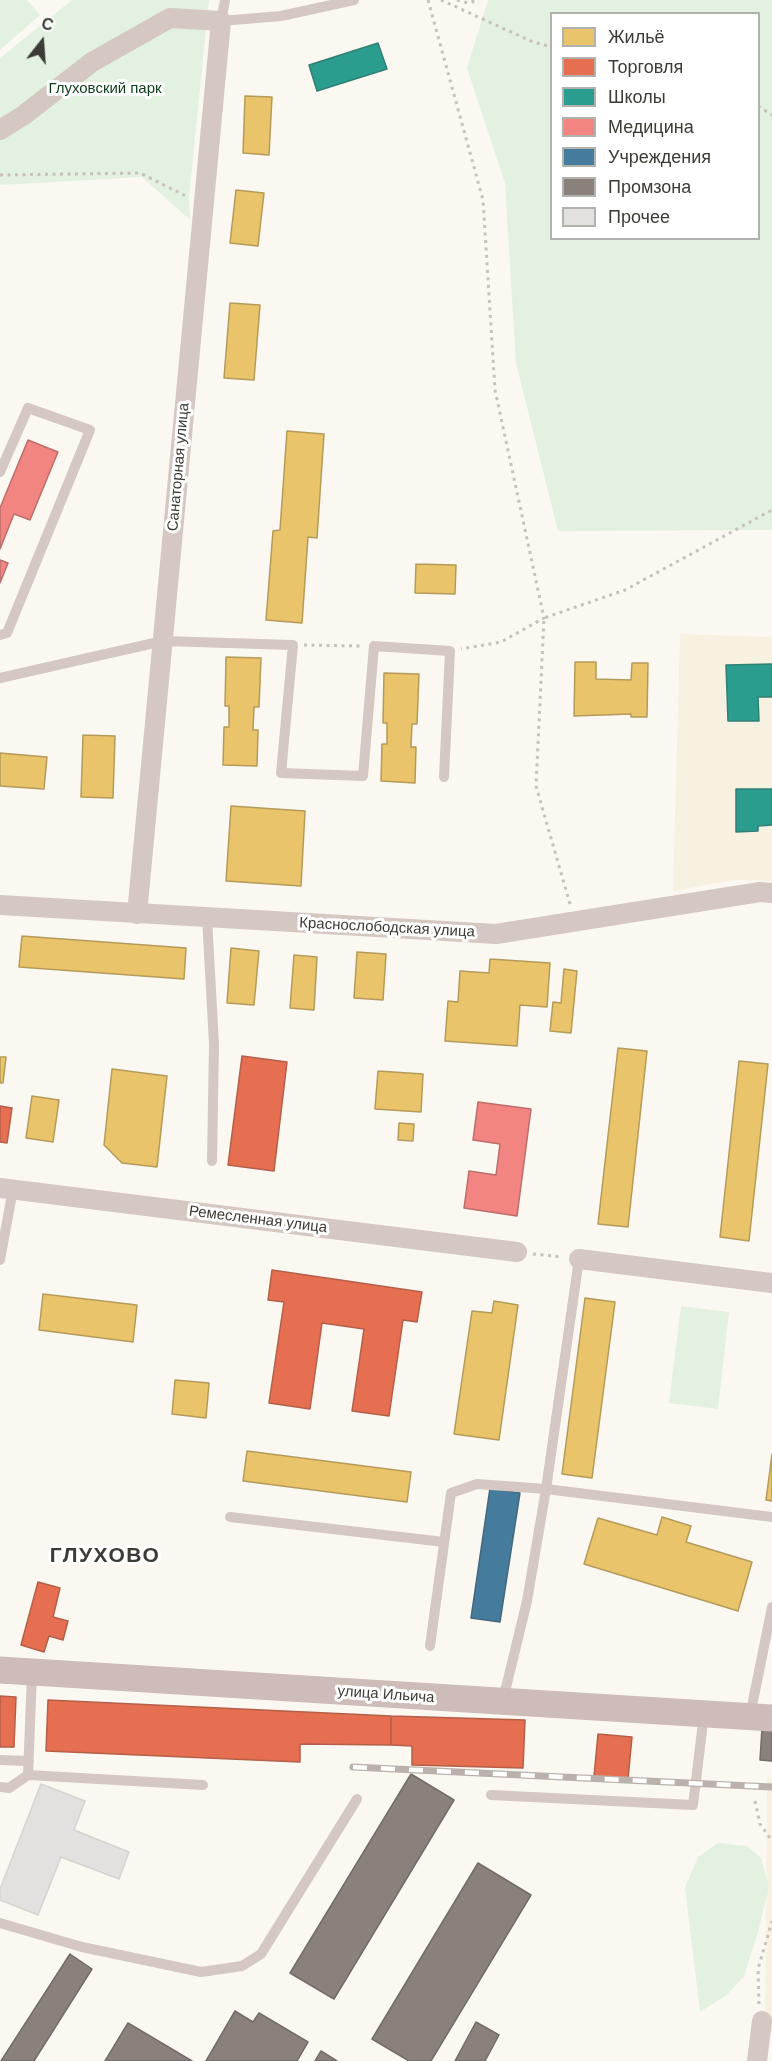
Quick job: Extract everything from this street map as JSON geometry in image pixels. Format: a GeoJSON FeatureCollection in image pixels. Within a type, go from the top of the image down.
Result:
{"type":"FeatureCollection","features":[{"type":"Feature","properties":{"kind":"main road","name":"улица Ильича"},"geometry":{"type":"LineString","coordinates":[[0,1670],[761,1718]]}},
{"type":"Feature","properties":{"kind":"street"},"geometry":{"type":"LineString","coordinates":[[0,130],[24,115],[92,62],[170,18],[221,21]]}},
{"type":"Feature","properties":{"kind":"street","name":"Санаторная улица"},"geometry":{"type":"LineString","coordinates":[[137,914],[221,21]]}},
{"type":"Feature","properties":{"kind":"street","name":"Краснослободская улица"},"geometry":{"type":"LineString","coordinates":[[0,905],[496,934],[760,892],[772,893]]}},
{"type":"Feature","properties":{"kind":"street","name":"Ремесленная улица"},"geometry":{"type":"LineString","coordinates":[[7,1189],[517,1252]]}},
{"type":"Feature","properties":{"kind":"street"},"geometry":{"type":"LineString","coordinates":[[579,1259],[772,1283]]}},
{"type":"Feature","properties":{"kind":"street"},"geometry":{"type":"LineString","coordinates":[[757,2061],[762,2021]]}},
{"type":"Feature","properties":{"kind":"lane"},"geometry":{"type":"LineString","coordinates":[[225,0],[221,21],[281,16],[354,0]]}},
{"type":"Feature","properties":{"kind":"lane"},"geometry":{"type":"LineString","coordinates":[[0,472],[28,408],[90,430],[7,633],[0,635]]}},
{"type":"Feature","properties":{"kind":"lane"},"geometry":{"type":"LineString","coordinates":[[0,678],[163,641],[292,645],[281,773],[363,776],[374,646],[450,651],[444,777]]}},
{"type":"Feature","properties":{"kind":"lane"},"geometry":{"type":"LineString","coordinates":[[207,918],[214,1044],[212,1161]]}},
{"type":"Feature","properties":{"kind":"lane"},"geometry":{"type":"LineString","coordinates":[[0,1260],[7,1189]]}},
{"type":"Feature","properties":{"kind":"lane"},"geometry":{"type":"LineString","coordinates":[[503,1703],[527,1601],[546,1489],[579,1259]]}},
{"type":"Feature","properties":{"kind":"lane"},"geometry":{"type":"LineString","coordinates":[[430,1646],[451,1493],[477,1484],[546,1489],[772,1517]]}},
{"type":"Feature","properties":{"kind":"lane"},"geometry":{"type":"LineString","coordinates":[[230,1517],[444,1542]]}},
{"type":"Feature","properties":{"kind":"lane"},"geometry":{"type":"LineString","coordinates":[[761,1718],[772,1607]]}},
{"type":"Feature","properties":{"kind":"lane"},"geometry":{"type":"LineString","coordinates":[[28,1775],[32,1673]]}},
{"type":"Feature","properties":{"kind":"lane"},"geometry":{"type":"LineString","coordinates":[[491,1795],[693,1805],[704,1714]]}},
{"type":"Feature","properties":{"kind":"lane"},"geometry":{"type":"LineString","coordinates":[[0,1760],[29,1761]]}},
{"type":"Feature","properties":{"kind":"lane"},"geometry":{"type":"LineString","coordinates":[[0,1787],[9,1788],[28,1775],[203,1785]]}},
{"type":"Feature","properties":{"kind":"lane"},"geometry":{"type":"LineString","coordinates":[[0,1923],[82,1947],[201,1972],[242,1966],[261,1954],[357,1799]]}},
{"type":"Feature","properties":{"kind":"path"},"geometry":{"type":"LineString","coordinates":[[428,0],[483,200],[495,390],[544,618],[536,786],[574,921]]}},
{"type":"Feature","properties":{"kind":"path"},"geometry":{"type":"LineString","coordinates":[[441,0],[533,42],[550,46]]}},
{"type":"Feature","properties":{"kind":"path"},"geometry":{"type":"LineString","coordinates":[[457,0],[468,3],[479,0]]}},
{"type":"Feature","properties":{"kind":"path"},"geometry":{"type":"LineString","coordinates":[[760,107],[772,116]]}},
{"type":"Feature","properties":{"kind":"path"},"geometry":{"type":"LineString","coordinates":[[0,175],[140,173],[204,206]]}},
{"type":"Feature","properties":{"kind":"path"},"geometry":{"type":"LineString","coordinates":[[450,651],[501,642],[544,618],[625,590],[772,510]]}},
{"type":"Feature","properties":{"kind":"path"},"geometry":{"type":"LineString","coordinates":[[292,645],[374,646]]}},
{"type":"Feature","properties":{"kind":"path"},"geometry":{"type":"LineString","coordinates":[[517,1252],[579,1259]]}},
{"type":"Feature","properties":{"kind":"path"},"geometry":{"type":"LineString","coordinates":[[755,1801],[760,1824],[772,1841]]}},
{"type":"Feature","properties":{"kind":"path"},"geometry":{"type":"LineString","coordinates":[[762,2021],[758,2001],[758,1969],[772,1921]]}},
{"type":"Feature","properties":{"kind":"shaded area"},"geometry":{"type":"Polygon","coordinates":[[[680,634],[772,637],[772,881],[732,880],[673,891],[680,634]]]}},
{"type":"Feature","properties":{"kind":"shaded area"},"geometry":{"type":"Polygon","coordinates":[[[767,1777],[772,1778],[772,2032],[765,2032],[767,1777]]]}},
{"type":"Feature","properties":{"kind":"green space"},"geometry":{"type":"Polygon","coordinates":[[[0,0],[27,0],[40,15],[0,50],[0,0]]]}},
{"type":"Feature","properties":{"kind":"green space","name":"Глуховский парк"},"geometry":{"type":"Polygon","coordinates":[[[72,0],[209,0],[189,197],[190,220],[142,177],[0,185],[0,58],[72,0]]]}},
{"type":"Feature","properties":{"kind":"green space"},"geometry":{"type":"Polygon","coordinates":[[[488,0],[772,0],[772,530],[558,531],[516,363],[505,183],[467,68],[488,0]]]}},
{"type":"Feature","properties":{"kind":"green space"},"geometry":{"type":"Polygon","coordinates":[[[681,1306],[729,1312],[718,1409],[669,1403],[681,1306]]]}},
{"type":"Feature","properties":{"kind":"green space"},"geometry":{"type":"Polygon","coordinates":[[[718,1843],[747,1846],[761,1858],[769,1887],[744,1976],[727,1995],[700,2012],[685,1887],[698,1857],[718,1843]]]}},
{"type":"Feature","properties":{"kind":"building: Жильё"},"geometry":{"type":"Polygon","coordinates":[[[245,96],[272,97],[269,155],[243,153],[245,96]]]}},
{"type":"Feature","properties":{"kind":"building: Жильё"},"geometry":{"type":"Polygon","coordinates":[[[236,190],[264,193],[258,246],[230,243],[236,190]]]}},
{"type":"Feature","properties":{"kind":"building: Жильё"},"geometry":{"type":"Polygon","coordinates":[[[230,303],[260,305],[254,380],[224,378],[230,303]]]}},
{"type":"Feature","properties":{"kind":"building: Жильё"},"geometry":{"type":"Polygon","coordinates":[[[287,431],[324,434],[317,538],[308,537],[302,623],[266,620],[273,531],[280,530],[287,431]]]}},
{"type":"Feature","properties":{"kind":"building: Жильё"},"geometry":{"type":"Polygon","coordinates":[[[416,564],[456,565],[455,594],[415,593],[416,564]]]}},
{"type":"Feature","properties":{"kind":"building: Жильё"},"geometry":{"type":"Polygon","coordinates":[[[226,657],[261,658],[259,707],[254,707],[253,730],[258,730],[257,766],[223,765],[224,727],[229,727],[229,706],[225,706],[226,657]]]}},
{"type":"Feature","properties":{"kind":"building: Жильё"},"geometry":{"type":"Polygon","coordinates":[[[575,662],[596,662],[596,679],[631,680],[632,663],[648,663],[647,717],[631,717],[631,714],[574,716],[575,662]]]}},
{"type":"Feature","properties":{"kind":"building: Жильё"},"geometry":{"type":"Polygon","coordinates":[[[384,673],[419,674],[417,724],[412,724],[411,747],[416,747],[415,783],[381,781],[382,744],[387,744],[387,723],[383,723],[384,673]]]}},
{"type":"Feature","properties":{"kind":"building: Жильё"},"geometry":{"type":"Polygon","coordinates":[[[83,735],[115,736],[113,798],[81,797],[83,735]]]}},
{"type":"Feature","properties":{"kind":"building: Жильё"},"geometry":{"type":"Polygon","coordinates":[[[0,753],[47,757],[44,789],[0,786],[0,753]]]}},
{"type":"Feature","properties":{"kind":"building: Жильё"},"geometry":{"type":"Polygon","coordinates":[[[231,806],[305,811],[301,886],[226,881],[231,806]]]}},
{"type":"Feature","properties":{"kind":"building: Жильё"},"geometry":{"type":"Polygon","coordinates":[[[22,936],[186,948],[184,979],[19,967],[22,936]]]}},
{"type":"Feature","properties":{"kind":"building: Жильё"},"geometry":{"type":"Polygon","coordinates":[[[231,948],[259,951],[254,1005],[227,1003],[231,948]]]}},
{"type":"Feature","properties":{"kind":"building: Жильё"},"geometry":{"type":"Polygon","coordinates":[[[357,952],[386,954],[383,1000],[354,998],[357,952]]]}},
{"type":"Feature","properties":{"kind":"building: Жильё"},"geometry":{"type":"Polygon","coordinates":[[[294,955],[317,957],[314,1010],[290,1008],[294,955]]]}},
{"type":"Feature","properties":{"kind":"building: Жильё"},"geometry":{"type":"Polygon","coordinates":[[[490,959],[550,963],[547,1007],[520,1005],[517,1046],[445,1041],[448,1001],[458,1002],[460,971],[489,973],[490,959]]]}},
{"type":"Feature","properties":{"kind":"building: Жильё"},"geometry":{"type":"Polygon","coordinates":[[[564,969],[577,971],[571,1033],[550,1031],[553,1002],[561,1003],[564,969]]]}},
{"type":"Feature","properties":{"kind":"building: Жильё"},"geometry":{"type":"Polygon","coordinates":[[[618,1048],[647,1051],[628,1227],[598,1224],[618,1048]]]}},
{"type":"Feature","properties":{"kind":"building: Жильё"},"geometry":{"type":"Polygon","coordinates":[[[0,1057],[6,1057],[3,1083],[0,1083],[0,1057]]]}},
{"type":"Feature","properties":{"kind":"building: Жильё"},"geometry":{"type":"Polygon","coordinates":[[[739,1061],[768,1064],[749,1241],[720,1237],[739,1061]]]}},
{"type":"Feature","properties":{"kind":"building: Жильё"},"geometry":{"type":"Polygon","coordinates":[[[112,1069],[167,1076],[157,1167],[122,1163],[104,1145],[112,1069]]]}},
{"type":"Feature","properties":{"kind":"building: Жильё"},"geometry":{"type":"Polygon","coordinates":[[[378,1071],[423,1074],[421,1112],[375,1109],[378,1071]]]}},
{"type":"Feature","properties":{"kind":"building: Жильё"},"geometry":{"type":"Polygon","coordinates":[[[32,1096],[59,1100],[53,1142],[26,1138],[32,1096]]]}},
{"type":"Feature","properties":{"kind":"building: Жильё"},"geometry":{"type":"Polygon","coordinates":[[[399,1123],[414,1124],[413,1141],[398,1140],[399,1123]]]}},
{"type":"Feature","properties":{"kind":"building: Жильё"},"geometry":{"type":"Polygon","coordinates":[[[43,1294],[137,1305],[133,1342],[39,1330],[43,1294]]]}},
{"type":"Feature","properties":{"kind":"building: Жильё"},"geometry":{"type":"Polygon","coordinates":[[[585,1298],[615,1302],[592,1478],[562,1474],[585,1298]]]}},
{"type":"Feature","properties":{"kind":"building: Жильё"},"geometry":{"type":"Polygon","coordinates":[[[494,1301],[518,1305],[499,1440],[454,1434],[472,1311],[492,1313],[494,1301]]]}},
{"type":"Feature","properties":{"kind":"building: Жильё"},"geometry":{"type":"Polygon","coordinates":[[[175,1380],[209,1383],[206,1418],[172,1414],[175,1380]]]}},
{"type":"Feature","properties":{"kind":"building: Жильё"},"geometry":{"type":"Polygon","coordinates":[[[247,1451],[411,1472],[407,1502],[243,1481],[247,1451]]]}},
{"type":"Feature","properties":{"kind":"building: Жильё"},"geometry":{"type":"Polygon","coordinates":[[[772,1454],[772,1501],[766,1500],[772,1454]]]}},
{"type":"Feature","properties":{"kind":"building: Жильё"},"geometry":{"type":"Polygon","coordinates":[[[662,1517],[691,1526],[686,1542],[752,1562],[738,1611],[584,1564],[598,1518],[657,1535],[662,1517]]]}},
{"type":"Feature","properties":{"kind":"building: Торговля"},"geometry":{"type":"Polygon","coordinates":[[[242,1056],[287,1062],[274,1171],[228,1165],[242,1056]]]}},
{"type":"Feature","properties":{"kind":"building: Торговля"},"geometry":{"type":"Polygon","coordinates":[[[0,1106],[12,1108],[7,1143],[0,1142],[0,1106]]]}},
{"type":"Feature","properties":{"kind":"building: Торговля"},"geometry":{"type":"Polygon","coordinates":[[[272,1270],[422,1292],[417,1322],[403,1320],[389,1416],[352,1411],[364,1329],[322,1323],[310,1409],[269,1403],[284,1302],[268,1300],[272,1270]]]}},
{"type":"Feature","properties":{"kind":"building: Торговля"},"geometry":{"type":"Polygon","coordinates":[[[38,1582],[60,1588],[53,1617],[68,1621],[63,1640],[49,1636],[44,1652],[21,1645],[38,1582]]]}},
{"type":"Feature","properties":{"kind":"building: Торговля"},"geometry":{"type":"Polygon","coordinates":[[[0,1696],[16,1697],[14,1747],[0,1747],[0,1696]]]}},
{"type":"Feature","properties":{"kind":"building: Торговля"},"geometry":{"type":"Polygon","coordinates":[[[48,1700],[391,1716],[391,1745],[300,1744],[300,1762],[46,1751],[48,1700]]]}},
{"type":"Feature","properties":{"kind":"building: Торговля"},"geometry":{"type":"Polygon","coordinates":[[[391,1716],[525,1720],[523,1768],[412,1765],[412,1746],[391,1745],[391,1716]]]}},
{"type":"Feature","properties":{"kind":"building: Торговля"},"geometry":{"type":"Polygon","coordinates":[[[598,1734],[632,1737],[628,1779],[594,1776],[598,1734]]]}},
{"type":"Feature","properties":{"kind":"building: Школы"},"geometry":{"type":"Polygon","coordinates":[[[378,43],[387,69],[317,91],[309,65],[378,43]]]}},
{"type":"Feature","properties":{"kind":"building: Школы"},"geometry":{"type":"Polygon","coordinates":[[[772,664],[772,697],[758,697],[759,721],[728,721],[726,665],[772,664]]]}},
{"type":"Feature","properties":{"kind":"building: Школы"},"geometry":{"type":"Polygon","coordinates":[[[736,789],[772,789],[772,825],[758,826],[758,831],[736,832],[736,789]]]}},
{"type":"Feature","properties":{"kind":"building: Медицина"},"geometry":{"type":"Polygon","coordinates":[[[28,440],[58,452],[30,520],[14,514],[0,549],[0,508],[28,440]]]}},
{"type":"Feature","properties":{"kind":"building: Медицина"},"geometry":{"type":"Polygon","coordinates":[[[0,560],[8,563],[0,583],[0,560]]]}},
{"type":"Feature","properties":{"kind":"building: Медицина"},"geometry":{"type":"Polygon","coordinates":[[[478,1102],[531,1109],[517,1216],[464,1208],[469,1171],[496,1175],[500,1144],[473,1140],[478,1102]]]}},
{"type":"Feature","properties":{"kind":"building: Учреждения"},"geometry":{"type":"Polygon","coordinates":[[[490,1488],[520,1493],[500,1622],[471,1618],[490,1488]]]}},
{"type":"Feature","properties":{"kind":"building: Промзона"},"geometry":{"type":"Polygon","coordinates":[[[762,1728],[772,1729],[772,1761],[760,1760],[762,1728]]]}},
{"type":"Feature","properties":{"kind":"building: Промзона"},"geometry":{"type":"Polygon","coordinates":[[[411,1774],[454,1800],[334,1999],[290,1973],[411,1774]]]}},
{"type":"Feature","properties":{"kind":"building: Промзона"},"geometry":{"type":"Polygon","coordinates":[[[478,1863],[531,1895],[431,2061],[409,2061],[372,2039],[478,1863]]]}},
{"type":"Feature","properties":{"kind":"building: Промзона"},"geometry":{"type":"Polygon","coordinates":[[[70,1954],[92,1969],[34,2061],[1,2061],[70,1954]]]}},
{"type":"Feature","properties":{"kind":"building: Промзона"},"geometry":{"type":"Polygon","coordinates":[[[235,2011],[253,2022],[259,2013],[308,2042],[297,2061],[206,2061],[235,2011]]]}},
{"type":"Feature","properties":{"kind":"building: Промзона"},"geometry":{"type":"Polygon","coordinates":[[[476,2022],[499,2035],[485,2061],[455,2061],[476,2022]]]}},
{"type":"Feature","properties":{"kind":"building: Промзона"},"geometry":{"type":"Polygon","coordinates":[[[128,2023],[192,2061],[105,2061],[128,2023]]]}},
{"type":"Feature","properties":{"kind":"building: Промзона"},"geometry":{"type":"Polygon","coordinates":[[[321,2051],[337,2061],[315,2061],[321,2051]]]}},
{"type":"Feature","properties":{"kind":"building: Прочее"},"geometry":{"type":"Polygon","coordinates":[[[41,1784],[85,1801],[74,1830],[129,1852],[119,1879],[61,1857],[38,1915],[0,1900],[0,1889],[41,1784]]]}},
{"type":"Feature","properties":{"kind":"railway"},"geometry":{"type":"LineString","coordinates":[[353,1767],[772,1787]]}},
{"type":"Feature","properties":{"kind":"district","name":"ГЛУХОВО"},"geometry":{"type":"Point","coordinates":[105,1556]}}]}
